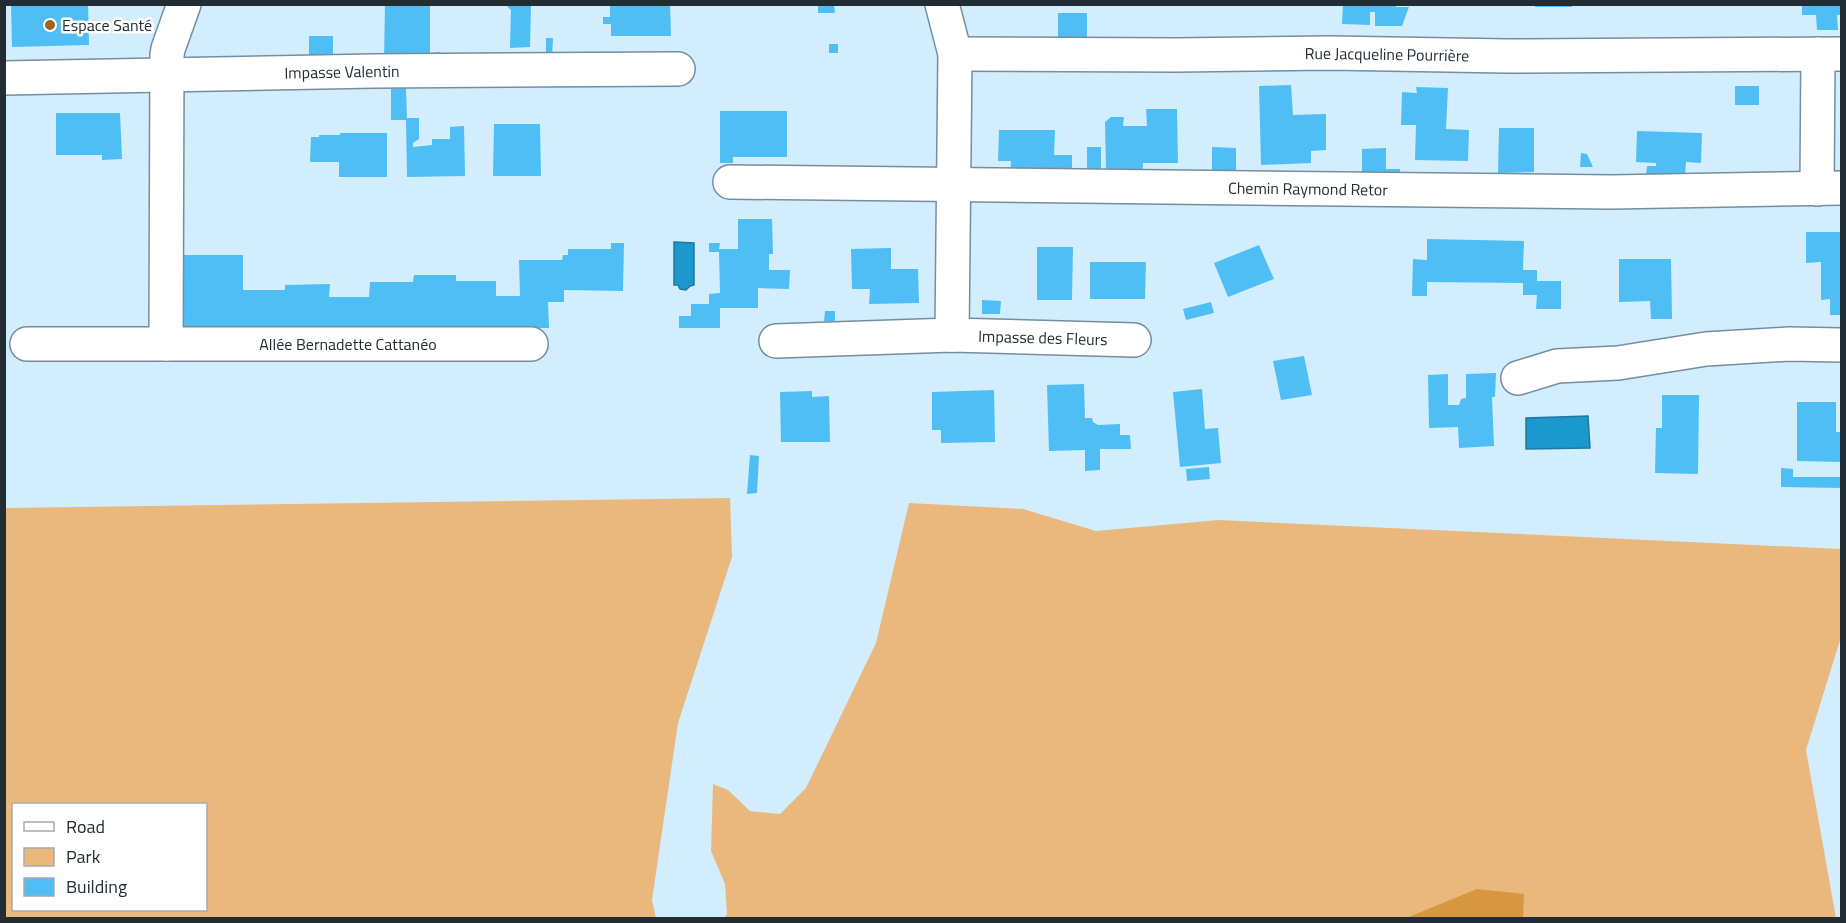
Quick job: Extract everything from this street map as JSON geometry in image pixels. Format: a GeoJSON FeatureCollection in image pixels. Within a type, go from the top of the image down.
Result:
{"type":"FeatureCollection","features":[{"type":"Feature","properties":{"kind":"street"},"geometry":{"type":"LineString","coordinates":[[166,344],[168,49],[184,4]]}},
{"type":"Feature","properties":{"kind":"street"},"geometry":{"type":"LineString","coordinates":[[942,4],[955,54],[952,335]]}},
{"type":"Feature","properties":{"kind":"street","name":"Rue Jacqueline Pourrière"},"geometry":{"type":"LineString","coordinates":[[955,54],[1330,53],[1507,56],[1830,54],[1829,188]]}},
{"type":"Feature","properties":{"kind":"street","name":"Impasse Valentin"},"geometry":{"type":"LineString","coordinates":[[4,78],[678,69]]}},
{"type":"Feature","properties":{"kind":"street","name":"Chemin Raymond Retor"},"geometry":{"type":"LineString","coordinates":[[730,182],[1611,192],[1829,188]]}},
{"type":"Feature","properties":{"kind":"street","name":"Impasse des Fleurs"},"geometry":{"type":"LineString","coordinates":[[776,341],[952,335],[1134,340]]}},
{"type":"Feature","properties":{"kind":"street","name":"Allée Bernadette Cattanéo"},"geometry":{"type":"LineString","coordinates":[[27,344],[531,344]]}},
{"type":"Feature","properties":{"kind":"street"},"geometry":{"type":"LineString","coordinates":[[1518,378],[1557,366],[1618,363],[1706,349],[1789,344],[1842,345]]}},
{"type":"Feature","properties":{"kind":"green space"},"geometry":{"type":"Polygon","coordinates":[[[730,498],[732,557],[678,723],[652,900],[656,918],[5,918],[5,508],[730,498]]]}},
{"type":"Feature","properties":{"kind":"green space"},"geometry":{"type":"Polygon","coordinates":[[[909,503],[1023,509],[1096,531],[1219,520],[1841,549],[1841,637],[1806,750],[1836,918],[724,918],[727,914],[725,884],[711,851],[713,784],[728,790],[750,811],[780,814],[806,788],[876,643],[909,503]]]}},
{"type":"Feature","properties":{"kind":"shaded area"},"geometry":{"type":"Polygon","coordinates":[[[1477,889],[1524,894],[1523,918],[1406,918],[1477,889]]]}},
{"type":"Feature","properties":{"kind":"water"},"geometry":{"type":"Polygon","coordinates":[[[674,242],[694,243],[694,285],[686,290],[674,285],[674,242]]]}},
{"type":"Feature","properties":{"kind":"water"},"geometry":{"type":"Polygon","coordinates":[[[1588,416],[1590,448],[1526,449],[1526,418],[1588,416]]]}},
{"type":"Feature","properties":{"kind":"building","name":"Espace Santé"},"geometry":{"type":"Polygon","coordinates":[[[11,4],[88,4],[89,45],[12,47],[11,4]]]}},
{"type":"Feature","properties":{"kind":"building"},"geometry":{"type":"Polygon","coordinates":[[[385,4],[430,4],[430,53],[440,52],[440,61],[384,61],[385,4]]]}},
{"type":"Feature","properties":{"kind":"building"},"geometry":{"type":"Polygon","coordinates":[[[505,4],[531,4],[530,47],[510,48],[511,10],[505,4]]]}},
{"type":"Feature","properties":{"kind":"building"},"geometry":{"type":"Polygon","coordinates":[[[610,4],[670,4],[671,36],[611,36],[611,24],[603,24],[603,17],[610,17],[610,4]]]}},
{"type":"Feature","properties":{"kind":"building"},"geometry":{"type":"Polygon","coordinates":[[[818,4],[834,4],[835,13],[818,13],[818,4]]]}},
{"type":"Feature","properties":{"kind":"building"},"geometry":{"type":"Polygon","coordinates":[[[1343,4],[1396,4],[1396,7],[1409,7],[1402,26],[1375,26],[1375,12],[1370,12],[1370,25],[1342,24],[1343,4]]]}},
{"type":"Feature","properties":{"kind":"building"},"geometry":{"type":"Polygon","coordinates":[[[1535,4],[1572,4],[1572,7],[1535,7],[1535,4]]]}},
{"type":"Feature","properties":{"kind":"building"},"geometry":{"type":"Polygon","coordinates":[[[1802,5],[1842,5],[1842,15],[1837,15],[1838,30],[1817,30],[1816,15],[1802,15],[1802,5]]]}},
{"type":"Feature","properties":{"kind":"building"},"geometry":{"type":"Polygon","coordinates":[[[1058,13],[1087,13],[1087,38],[1058,38],[1058,13]]]}},
{"type":"Feature","properties":{"kind":"building"},"geometry":{"type":"Polygon","coordinates":[[[309,36],[333,36],[333,61],[309,62],[309,36]]]}},
{"type":"Feature","properties":{"kind":"building"},"geometry":{"type":"Polygon","coordinates":[[[546,38],[553,38],[552,58],[546,58],[546,38]]]}},
{"type":"Feature","properties":{"kind":"building"},"geometry":{"type":"Polygon","coordinates":[[[829,44],[838,44],[838,53],[829,53],[829,44]]]}},
{"type":"Feature","properties":{"kind":"building"},"geometry":{"type":"Polygon","coordinates":[[[1291,85],[1293,115],[1326,114],[1326,150],[1311,151],[1311,163],[1261,165],[1259,86],[1291,85]]]}},
{"type":"Feature","properties":{"kind":"building"},"geometry":{"type":"Polygon","coordinates":[[[1735,86],[1759,86],[1759,105],[1735,105],[1735,86]]]}},
{"type":"Feature","properties":{"kind":"building"},"geometry":{"type":"Polygon","coordinates":[[[1416,87],[1448,88],[1446,129],[1469,130],[1468,161],[1415,160],[1416,125],[1401,125],[1402,92],[1417,93],[1416,87]]]}},
{"type":"Feature","properties":{"kind":"building"},"geometry":{"type":"Polygon","coordinates":[[[406,88],[407,118],[419,118],[419,139],[413,143],[413,147],[432,145],[432,139],[450,139],[450,127],[464,126],[465,176],[407,177],[406,120],[391,120],[391,89],[406,88]]]}},
{"type":"Feature","properties":{"kind":"building"},"geometry":{"type":"Polygon","coordinates":[[[1146,109],[1177,109],[1178,163],[1143,163],[1143,170],[1106,171],[1105,122],[1111,117],[1124,117],[1123,126],[1147,126],[1146,109]]]}},
{"type":"Feature","properties":{"kind":"building"},"geometry":{"type":"Polygon","coordinates":[[[720,111],[787,111],[787,157],[733,157],[733,163],[720,163],[720,111]]]}},
{"type":"Feature","properties":{"kind":"building"},"geometry":{"type":"Polygon","coordinates":[[[56,113],[120,113],[122,159],[102,160],[102,155],[56,155],[56,113]]]}},
{"type":"Feature","properties":{"kind":"building"},"geometry":{"type":"Polygon","coordinates":[[[494,124],[540,124],[541,176],[493,176],[494,124]]]}},
{"type":"Feature","properties":{"kind":"building"},"geometry":{"type":"Polygon","coordinates":[[[1499,128],[1534,128],[1534,172],[1498,173],[1499,128]]]}},
{"type":"Feature","properties":{"kind":"building"},"geometry":{"type":"Polygon","coordinates":[[[999,130],[1055,130],[1054,155],[1072,155],[1072,174],[1010,174],[1011,161],[998,161],[999,130]]]}},
{"type":"Feature","properties":{"kind":"building"},"geometry":{"type":"Polygon","coordinates":[[[1637,131],[1702,133],[1701,163],[1686,162],[1685,176],[1646,175],[1647,166],[1656,166],[1656,163],[1636,162],[1637,131]]]}},
{"type":"Feature","properties":{"kind":"building"},"geometry":{"type":"Polygon","coordinates":[[[340,133],[387,133],[387,177],[339,177],[339,162],[310,162],[311,137],[340,135],[340,133]]]}},
{"type":"Feature","properties":{"kind":"building"},"geometry":{"type":"Polygon","coordinates":[[[1087,147],[1101,147],[1101,172],[1087,172],[1087,147]]]}},
{"type":"Feature","properties":{"kind":"building"},"geometry":{"type":"Polygon","coordinates":[[[1212,147],[1236,148],[1236,172],[1212,172],[1212,147]]]}},
{"type":"Feature","properties":{"kind":"building"},"geometry":{"type":"Polygon","coordinates":[[[1386,148],[1386,169],[1400,169],[1400,177],[1362,173],[1362,149],[1386,148]]]}},
{"type":"Feature","properties":{"kind":"building"},"geometry":{"type":"Polygon","coordinates":[[[1581,153],[1587,154],[1593,167],[1580,167],[1581,153]]]}},
{"type":"Feature","properties":{"kind":"building"},"geometry":{"type":"Polygon","coordinates":[[[738,219],[772,219],[773,254],[769,254],[769,270],[790,270],[789,289],[758,288],[758,308],[720,308],[720,328],[679,328],[679,316],[691,316],[691,304],[709,304],[709,294],[720,293],[719,252],[709,252],[709,243],[720,243],[719,249],[738,249],[738,219]]]}},
{"type":"Feature","properties":{"kind":"building"},"geometry":{"type":"Polygon","coordinates":[[[1806,232],[1840,232],[1842,315],[1830,315],[1830,299],[1821,300],[1821,262],[1806,263],[1806,232]]]}},
{"type":"Feature","properties":{"kind":"building"},"geometry":{"type":"Polygon","coordinates":[[[1427,239],[1524,241],[1523,270],[1537,270],[1537,281],[1561,281],[1561,309],[1536,309],[1537,295],[1523,295],[1523,283],[1427,282],[1427,296],[1412,296],[1413,259],[1427,260],[1427,239]]]}},
{"type":"Feature","properties":{"kind":"building"},"geometry":{"type":"Polygon","coordinates":[[[611,243],[624,243],[623,291],[564,290],[564,302],[548,302],[549,328],[179,330],[180,255],[243,255],[243,290],[285,290],[285,285],[330,284],[329,297],[369,297],[370,282],[413,282],[414,275],[456,275],[456,281],[496,281],[496,296],[520,296],[519,260],[562,260],[563,255],[568,255],[568,249],[611,249],[611,243]]]}},
{"type":"Feature","properties":{"kind":"building"},"geometry":{"type":"Polygon","coordinates":[[[1259,245],[1274,279],[1228,297],[1214,263],[1259,245]]]}},
{"type":"Feature","properties":{"kind":"building"},"geometry":{"type":"Polygon","coordinates":[[[1037,247],[1073,247],[1072,300],[1037,300],[1037,247]]]}},
{"type":"Feature","properties":{"kind":"building"},"geometry":{"type":"Polygon","coordinates":[[[891,248],[891,269],[918,269],[919,303],[869,304],[870,289],[852,289],[851,249],[891,248]]]}},
{"type":"Feature","properties":{"kind":"building"},"geometry":{"type":"Polygon","coordinates":[[[1619,259],[1671,259],[1672,319],[1651,319],[1650,301],[1619,302],[1619,259]]]}},
{"type":"Feature","properties":{"kind":"building"},"geometry":{"type":"Polygon","coordinates":[[[1090,262],[1146,262],[1145,299],[1090,299],[1090,262]]]}},
{"type":"Feature","properties":{"kind":"building"},"geometry":{"type":"Polygon","coordinates":[[[982,300],[1001,301],[1000,314],[982,314],[982,300]]]}},
{"type":"Feature","properties":{"kind":"building"},"geometry":{"type":"Polygon","coordinates":[[[1211,302],[1214,313],[1186,320],[1183,309],[1211,302]]]}},
{"type":"Feature","properties":{"kind":"building"},"geometry":{"type":"Polygon","coordinates":[[[825,311],[835,311],[835,322],[824,321],[825,311]]]}},
{"type":"Feature","properties":{"kind":"building"},"geometry":{"type":"Polygon","coordinates":[[[1304,356],[1312,395],[1281,400],[1273,361],[1304,356]]]}},
{"type":"Feature","properties":{"kind":"building"},"geometry":{"type":"Polygon","coordinates":[[[1496,373],[1495,397],[1492,397],[1494,446],[1459,448],[1458,427],[1429,428],[1428,375],[1448,374],[1448,405],[1459,405],[1461,399],[1466,398],[1466,374],[1496,373]]]}},
{"type":"Feature","properties":{"kind":"building"},"geometry":{"type":"Polygon","coordinates":[[[1084,384],[1085,418],[1092,418],[1093,422],[1098,425],[1120,424],[1120,435],[1130,435],[1131,449],[1100,449],[1100,470],[1085,471],[1085,450],[1049,451],[1047,385],[1084,384]]]}},
{"type":"Feature","properties":{"kind":"building"},"geometry":{"type":"Polygon","coordinates":[[[1202,389],[1205,429],[1218,428],[1221,463],[1180,467],[1173,392],[1202,389]]]}},
{"type":"Feature","properties":{"kind":"building"},"geometry":{"type":"Polygon","coordinates":[[[994,390],[995,442],[941,443],[941,430],[932,430],[932,392],[994,390]]]}},
{"type":"Feature","properties":{"kind":"building"},"geometry":{"type":"Polygon","coordinates":[[[812,391],[812,397],[829,396],[830,442],[781,442],[780,392],[812,391]]]}},
{"type":"Feature","properties":{"kind":"building"},"geometry":{"type":"Polygon","coordinates":[[[1662,395],[1699,395],[1698,474],[1655,473],[1656,428],[1662,428],[1662,395]]]}},
{"type":"Feature","properties":{"kind":"building"},"geometry":{"type":"Polygon","coordinates":[[[1797,402],[1836,402],[1836,432],[1842,432],[1842,462],[1797,461],[1797,402]]]}},
{"type":"Feature","properties":{"kind":"building"},"geometry":{"type":"Polygon","coordinates":[[[750,455],[759,456],[757,493],[747,494],[750,455]]]}},
{"type":"Feature","properties":{"kind":"building"},"geometry":{"type":"Polygon","coordinates":[[[1209,467],[1210,479],[1187,481],[1186,469],[1209,467]]]}},
{"type":"Feature","properties":{"kind":"building"},"geometry":{"type":"Polygon","coordinates":[[[1781,468],[1793,469],[1793,477],[1842,477],[1842,488],[1781,487],[1781,468]]]}},
{"type":"Feature","properties":{"kind":"place","name":"Espace Santé"},"geometry":{"type":"Point","coordinates":[50,25]}}]}
